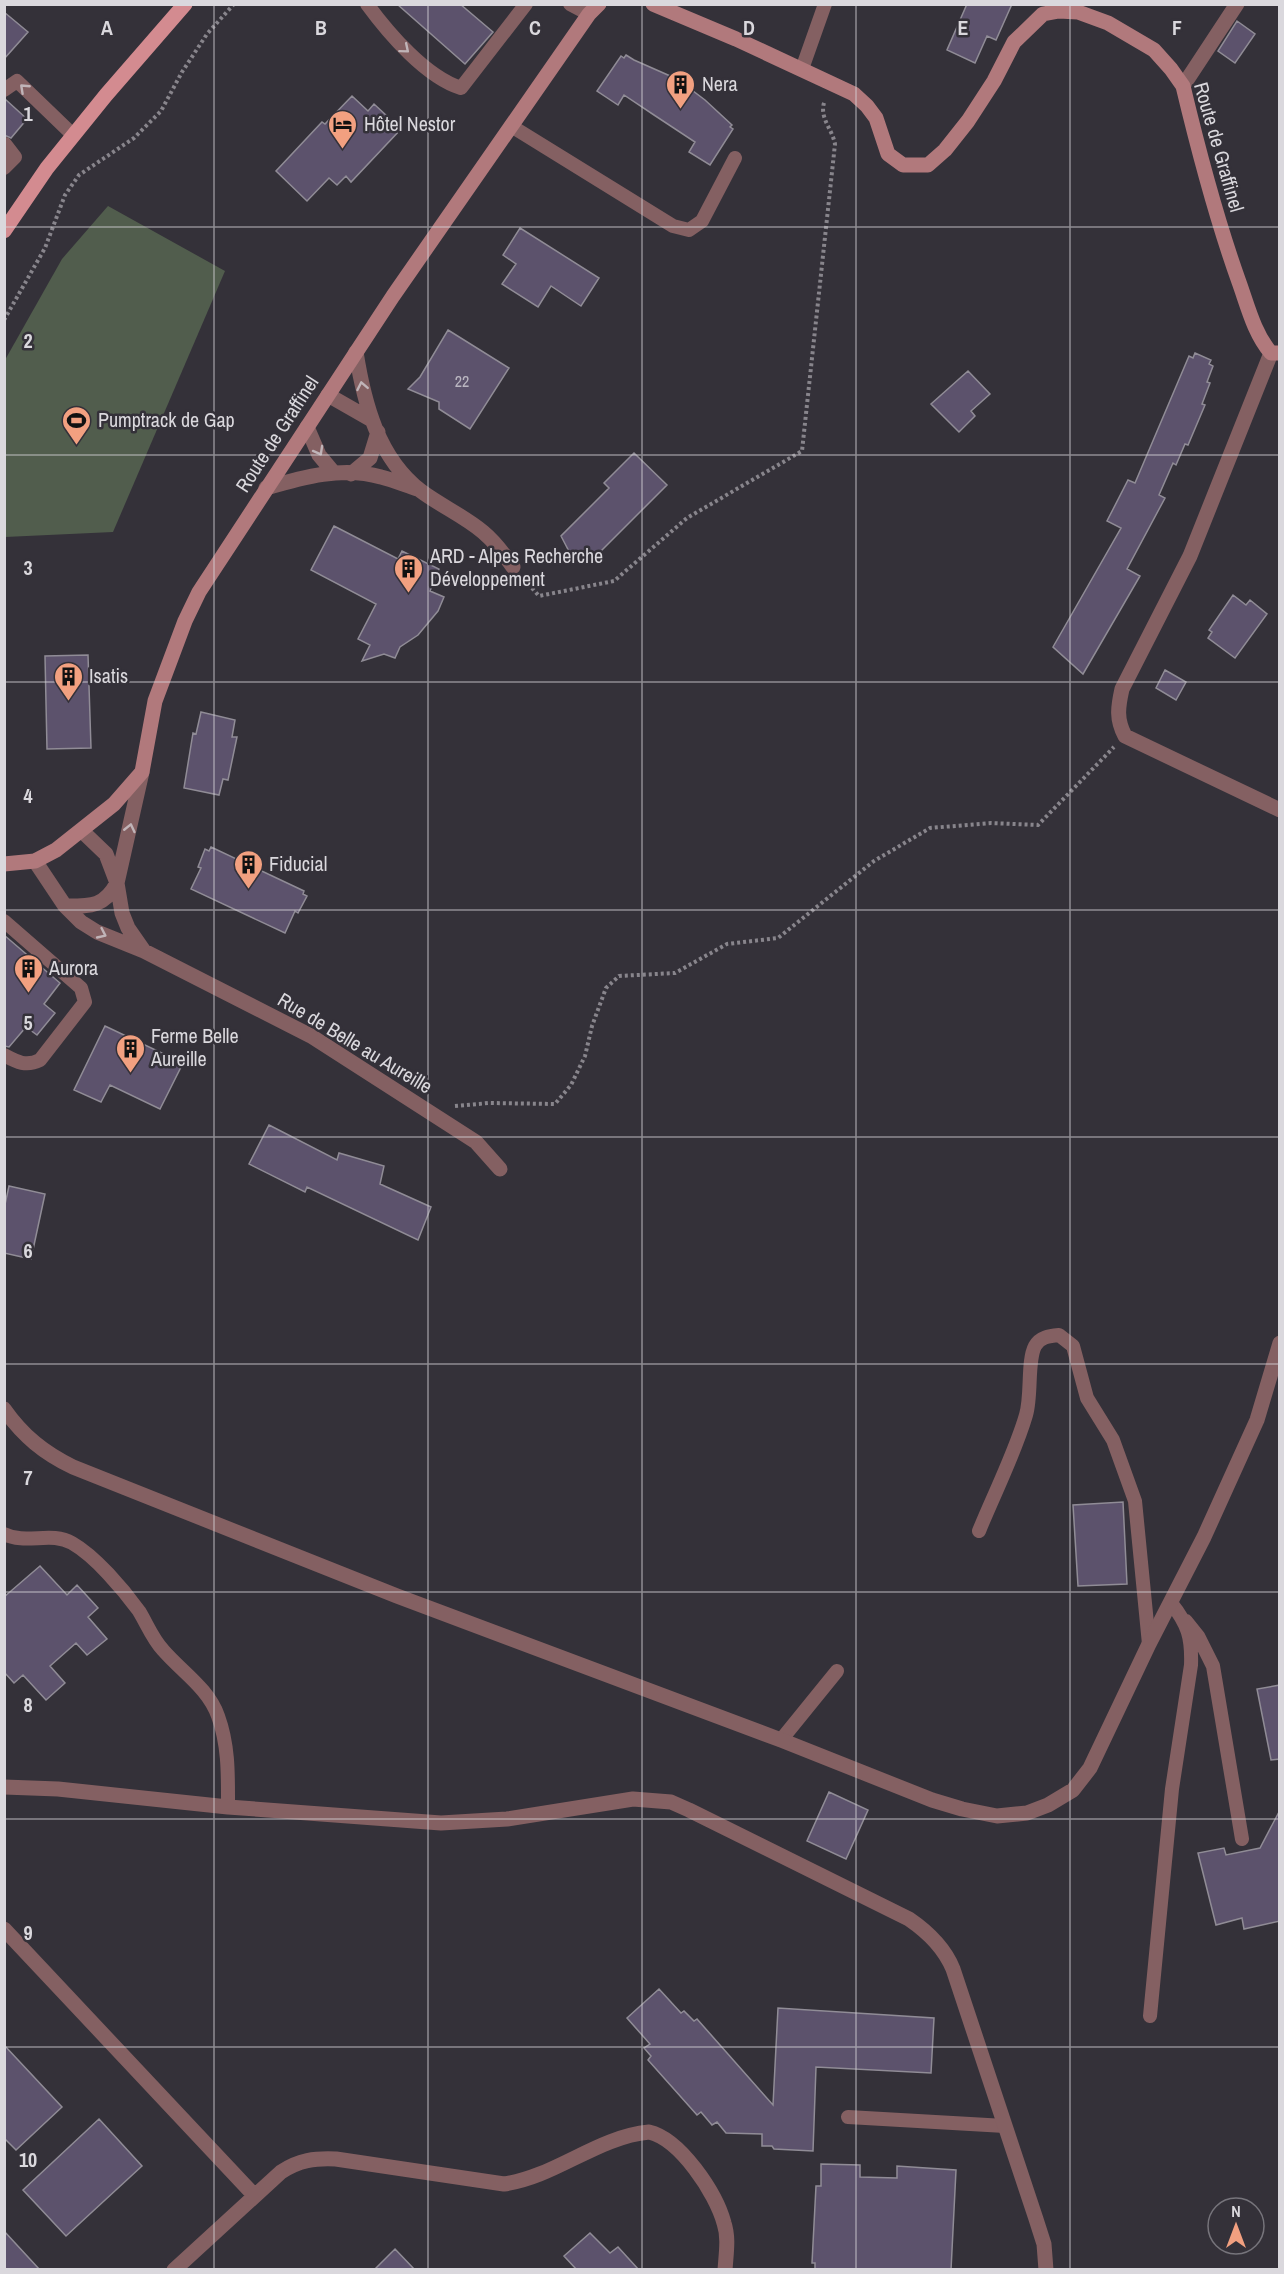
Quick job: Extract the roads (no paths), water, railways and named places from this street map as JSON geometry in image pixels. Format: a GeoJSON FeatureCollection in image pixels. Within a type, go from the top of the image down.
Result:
{"type":"FeatureCollection","features":[{"type":"Feature","properties":{"kind":"main road"},"geometry":{"type":"LineString","coordinates":[[5,227],[73,135],[185,4]]}},
{"type":"Feature","properties":{"kind":"street","name":"Route de Graffinel"},"geometry":{"type":"LineString","coordinates":[[652,4],[854,94],[876,117],[888,154],[903,165],[928,165],[945,150],[968,121],[994,81],[1014,42],[1043,14],[1060,8],[1108,23],[1154,50],[1183,86],[1217,220],[1253,322],[1262,342],[1275,353]]}},
{"type":"Feature","properties":{"kind":"street"},"geometry":{"type":"LineString","coordinates":[[1183,86],[1237,4]]}},
{"type":"Feature","properties":{"kind":"street","name":"Route de Graffinel"},"geometry":{"type":"LineString","coordinates":[[142,772],[155,700],[185,621],[199,592],[356,352],[594,9]]}},
{"type":"Feature","properties":{"kind":"street"},"geometry":{"type":"LineString","coordinates":[[356,352],[362,391],[374,425],[391,460],[420,490],[481,530],[498,546],[513,567]]}},
{"type":"Feature","properties":{"kind":"street"},"geometry":{"type":"LineString","coordinates":[[1275,353],[1190,556],[1122,689],[1118,723],[1125,736],[1280,810]]}},
{"type":"Feature","properties":{"kind":"street"},"geometry":{"type":"LineString","coordinates":[[328,395],[374,425]]}},
{"type":"Feature","properties":{"kind":"street"},"geometry":{"type":"LineString","coordinates":[[351,474],[370,458],[374,425]]}},
{"type":"Feature","properties":{"kind":"street"},"geometry":{"type":"LineString","coordinates":[[307,427],[319,455],[334,472]]}},
{"type":"Feature","properties":{"kind":"street"},"geometry":{"type":"LineString","coordinates":[[267,489],[303,477],[334,472],[379,476],[420,490]]}},
{"type":"Feature","properties":{"kind":"street"},"geometry":{"type":"LineString","coordinates":[[4,864],[35,861],[56,850],[114,804],[142,772]]}},
{"type":"Feature","properties":{"kind":"street","name":"Rue de Belle au Aureille"},"geometry":{"type":"LineString","coordinates":[[142,772],[117,883],[122,913],[128,928],[144,951]]}},
{"type":"Feature","properties":{"kind":"street"},"geometry":{"type":"LineString","coordinates":[[65,906],[100,903],[111,895],[117,883],[106,854],[82,831]]}},
{"type":"Feature","properties":{"kind":"street","name":"Rue de Belle au Aureille"},"geometry":{"type":"LineString","coordinates":[[35,861],[65,906],[81,922],[97,932],[144,951],[311,1036],[476,1142],[500,1169]]}},
{"type":"Feature","properties":{"kind":"street"},"geometry":{"type":"LineString","coordinates":[[4,1409],[25,1436],[49,1455],[73,1467],[397,1596],[781,1740],[932,1800],[997,1816],[1027,1813],[1048,1806],[1073,1790],[1090,1768],[1257,1420],[1280,1343]]}},
{"type":"Feature","properties":{"kind":"street"},"geometry":{"type":"LineString","coordinates":[[4,1787],[58,1789],[228,1807],[450,1823],[507,1819],[633,1799],[671,1802],[909,1919],[924,1929],[941,1947],[948,1958],[1044,2244],[1046,2270]]}},
{"type":"Feature","properties":{"kind":"street"},"geometry":{"type":"LineString","coordinates":[[4,1929],[254,2195]]}},
{"type":"Feature","properties":{"kind":"street"},"geometry":{"type":"LineString","coordinates":[[174,2270],[254,2195],[290,2165],[301,2161],[318,2158],[336,2159],[492,2183],[511,2183],[529,2179],[614,2141],[649,2132],[669,2142],[694,2167],[718,2209],[727,2236],[725,2270]]}},
{"type":"Feature","properties":{"kind":"lane"},"geometry":{"type":"LineString","coordinates":[[367,4],[391,36],[446,83],[461,88],[526,4]]}},
{"type":"Feature","properties":{"kind":"lane"},"geometry":{"type":"LineString","coordinates":[[570,4],[594,9]]}},
{"type":"Feature","properties":{"kind":"lane"},"geometry":{"type":"LineString","coordinates":[[802,69],[825,4]]}},
{"type":"Feature","properties":{"kind":"lane"},"geometry":{"type":"LineString","coordinates":[[4,90],[17,81],[73,135]]}},
{"type":"Feature","properties":{"kind":"lane"},"geometry":{"type":"LineString","coordinates":[[511,126],[673,226],[689,230],[702,221],[735,158]]}},
{"type":"Feature","properties":{"kind":"lane"},"geometry":{"type":"LineString","coordinates":[[4,168],[15,157],[5,144]]}},
{"type":"Feature","properties":{"kind":"lane"},"geometry":{"type":"LineString","coordinates":[[4,921],[81,988],[85,1002],[40,1060],[32,1064],[19,1063],[4,1055]]}},
{"type":"Feature","properties":{"kind":"lane"},"geometry":{"type":"LineString","coordinates":[[979,1531],[1026,1415],[1034,1348],[1039,1340],[1050,1335],[1059,1335],[1072,1346],[1087,1398],[1113,1440],[1130,1482],[1135,1500],[1149,1644]]}},
{"type":"Feature","properties":{"kind":"lane"},"geometry":{"type":"LineString","coordinates":[[4,1534],[24,1540],[57,1538],[69,1541],[85,1551],[130,1600],[163,1651],[205,1692],[213,1705],[226,1744],[228,1807]]}},
{"type":"Feature","properties":{"kind":"lane"},"geometry":{"type":"LineString","coordinates":[[1171,1603],[1198,1636],[1213,1666],[1242,1839]]}},
{"type":"Feature","properties":{"kind":"lane"},"geometry":{"type":"LineString","coordinates":[[1150,2016],[1172,1789],[1191,1665],[1192,1652],[1185,1620]]}},
{"type":"Feature","properties":{"kind":"lane"},"geometry":{"type":"LineString","coordinates":[[781,1740],[837,1671]]}},
{"type":"Feature","properties":{"kind":"lane"},"geometry":{"type":"LineString","coordinates":[[848,2117],[1005,2126]]}},
{"type":"Feature","properties":{"kind":"place","name":"Nera"},"geometry":{"type":"Point","coordinates":[681,110]}},
{"type":"Feature","properties":{"kind":"place","name":"Hôtel Nestor"},"geometry":{"type":"Point","coordinates":[343,150]}},
{"type":"Feature","properties":{"kind":"place","name":"Pumptrack de Gap"},"geometry":{"type":"Point","coordinates":[77,446]}},
{"type":"Feature","properties":{"kind":"place","name":"ARD - Alpes Recherche Développement"},"geometry":{"type":"Point","coordinates":[409,594]}},
{"type":"Feature","properties":{"kind":"place","name":"Isatis"},"geometry":{"type":"Point","coordinates":[68,702]}},
{"type":"Feature","properties":{"kind":"place","name":"Fiducial"},"geometry":{"type":"Point","coordinates":[248,890]}},
{"type":"Feature","properties":{"kind":"place","name":"Aurora"},"geometry":{"type":"Point","coordinates":[28,994]}},
{"type":"Feature","properties":{"kind":"place","name":"Ferme Belle Aureille"},"geometry":{"type":"Point","coordinates":[130,1074]}}]}
